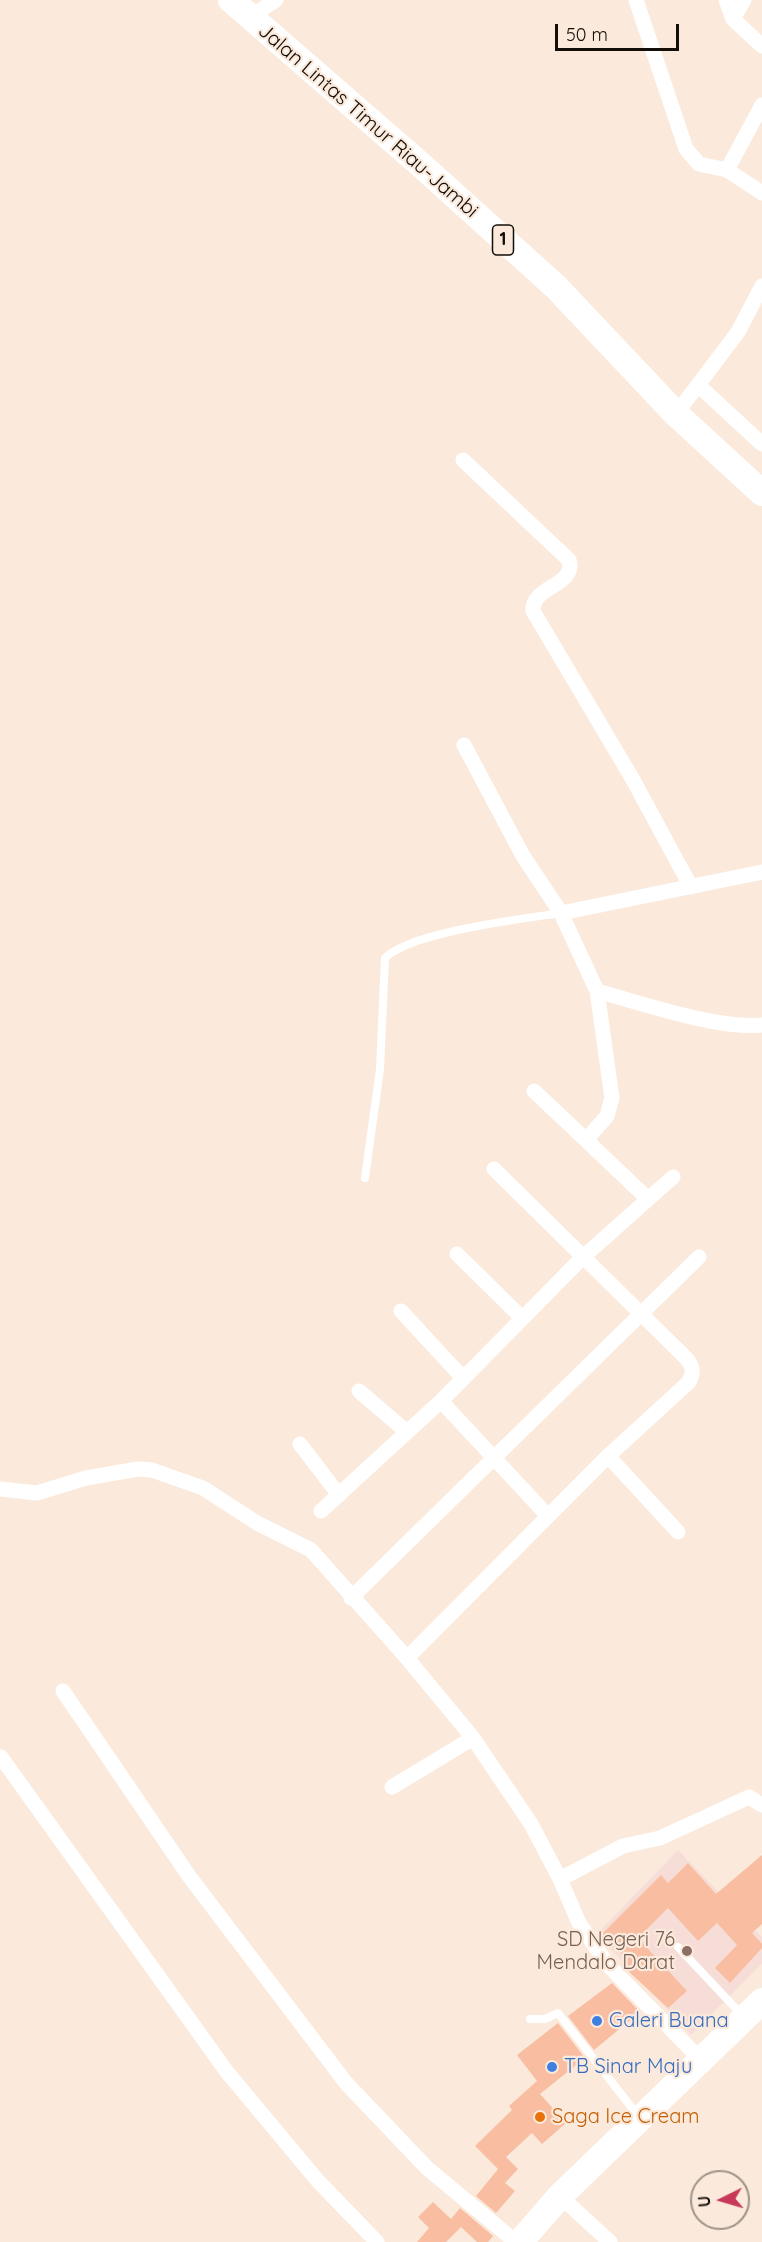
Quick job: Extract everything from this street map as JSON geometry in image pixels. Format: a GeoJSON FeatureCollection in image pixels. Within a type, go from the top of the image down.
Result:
{"type":"FeatureCollection","features":[{"type":"Feature","properties":{"kind":"highway","name":"Jalan Lintas Timur Riau-Jambi"},"geometry":{"type":"LineString","coordinates":[[241,8],[421,165],[556,287],[676,414],[762,493]]}},
{"type":"Feature","properties":{"kind":"highway"},"geometry":{"type":"LineString","coordinates":[[518,2242],[560,2196],[753,2009]]}},
{"type":"Feature","properties":{"kind":"street"},"geometry":{"type":"LineString","coordinates":[[241,8],[276,0]]}},
{"type":"Feature","properties":{"kind":"street"},"geometry":{"type":"LineString","coordinates":[[636,0],[686,149],[699,164],[727,170],[762,193]]}},
{"type":"Feature","properties":{"kind":"street"},"geometry":{"type":"LineString","coordinates":[[726,0],[733,19],[762,46]]}},
{"type":"Feature","properties":{"kind":"street"},"geometry":{"type":"LineString","coordinates":[[733,19],[744,0]]}},
{"type":"Feature","properties":{"kind":"street"},"geometry":{"type":"LineString","coordinates":[[727,170],[762,105]]}},
{"type":"Feature","properties":{"kind":"street"},"geometry":{"type":"LineString","coordinates":[[676,414],[738,332],[761,290]]}},
{"type":"Feature","properties":{"kind":"street"},"geometry":{"type":"LineString","coordinates":[[698,385],[762,444]]}},
{"type":"Feature","properties":{"kind":"street"},"geometry":{"type":"LineString","coordinates":[[464,460],[569,560],[571,568],[568,576],[537,597],[532,611],[632,778],[690,887]]}},
{"type":"Feature","properties":{"kind":"street"},"geometry":{"type":"LineString","coordinates":[[464,745],[523,856],[561,913],[597,991],[612,1098],[607,1116],[586,1140]]}},
{"type":"Feature","properties":{"kind":"street"},"geometry":{"type":"LineString","coordinates":[[561,913],[762,872]]}},
{"type":"Feature","properties":{"kind":"street"},"geometry":{"type":"LineString","coordinates":[[597,991],[690,1016],[748,1026],[762,1025]]}},
{"type":"Feature","properties":{"kind":"street"},"geometry":{"type":"LineString","coordinates":[[534,1091],[648,1199]]}},
{"type":"Feature","properties":{"kind":"street"},"geometry":{"type":"LineString","coordinates":[[407,1658],[608,1456],[689,1382],[693,1375],[692,1365],[687,1359],[582,1258],[495,1169]]}},
{"type":"Feature","properties":{"kind":"street"},"geometry":{"type":"LineString","coordinates":[[321,1511],[441,1401],[521,1317],[582,1258],[674,1177]]}},
{"type":"Feature","properties":{"kind":"street"},"geometry":{"type":"LineString","coordinates":[[457,1254],[521,1317]]}},
{"type":"Feature","properties":{"kind":"street"},"geometry":{"type":"LineString","coordinates":[[351,1598],[699,1257]]}},
{"type":"Feature","properties":{"kind":"street"},"geometry":{"type":"LineString","coordinates":[[401,1311],[463,1378]]}},
{"type":"Feature","properties":{"kind":"street"},"geometry":{"type":"LineString","coordinates":[[359,1391],[407,1432]]}},
{"type":"Feature","properties":{"kind":"street"},"geometry":{"type":"LineString","coordinates":[[441,1401],[548,1516]]}},
{"type":"Feature","properties":{"kind":"street"},"geometry":{"type":"LineString","coordinates":[[300,1444],[339,1495]]}},
{"type":"Feature","properties":{"kind":"street"},"geometry":{"type":"LineString","coordinates":[[608,1456],[678,1532]]}},
{"type":"Feature","properties":{"kind":"street"},"geometry":{"type":"LineString","coordinates":[[0,1489],[37,1492],[86,1478],[138,1468],[152,1470],[203,1488],[257,1523],[304,1546],[407,1658],[473,1738],[531,1824],[579,1923],[608,1965],[701,2060]]}},
{"type":"Feature","properties":{"kind":"street"},"geometry":{"type":"LineString","coordinates":[[63,1690],[189,1876],[346,2083],[427,2168],[518,2242]]}},
{"type":"Feature","properties":{"kind":"street"},"geometry":{"type":"LineString","coordinates":[[392,1787],[473,1738]]}},
{"type":"Feature","properties":{"kind":"street"},"geometry":{"type":"LineString","coordinates":[[1,1757],[227,2072],[318,2181],[377,2242]]}},
{"type":"Feature","properties":{"kind":"street"},"geometry":{"type":"LineString","coordinates":[[560,1880],[623,1846],[660,1838],[749,1797],[762,1805]]}},
{"type":"Feature","properties":{"kind":"street"},"geometry":{"type":"LineString","coordinates":[[560,2196],[610,2242]]}},
{"type":"Feature","properties":{"kind":"lane"},"geometry":{"type":"LineString","coordinates":[[365,1178],[380,1069],[384,958],[406,943],[482,925],[561,913]]}},
{"type":"Feature","properties":{"kind":"lane"},"geometry":{"type":"LineString","coordinates":[[678,1947],[753,2009]]}},
{"type":"Feature","properties":{"kind":"lane"},"geometry":{"type":"LineString","coordinates":[[530,2019],[545,2019],[558,2013],[640,2118]]}},
{"type":"Feature","properties":{"kind":"shaded area","name":"SD Negeri 76 Mendalo Darat"},"geometry":{"type":"Polygon","coordinates":[[[678,1850],[762,1937],[762,1964],[691,2035],[597,1934],[678,1850]]]}},
{"type":"Feature","properties":{"kind":"building"},"geometry":{"type":"Polygon","coordinates":[[[762,1855],[762,1924],[752,1933],[762,1944],[762,1948],[730,1983],[715,1968],[737,1945],[717,1923],[698,1941],[668,1908],[638,1938],[687,1991],[668,2008],[627,1970],[630,1967],[625,1962],[628,1960],[602,1934],[661,1875],[668,1883],[688,1863],[716,1894],[762,1855]]]}},
{"type":"Feature","properties":{"kind":"building","name":"Galeri Buana"},"geometry":{"type":"Polygon","coordinates":[[[612,1983],[640,2012],[594,2050],[568,2016],[612,1983]]]}},
{"type":"Feature","properties":{"kind":"building"},"geometry":{"type":"Polygon","coordinates":[[[558,2023],[585,2058],[540,2094],[566,2123],[542,2144],[532,2133],[506,2157],[518,2169],[505,2183],[515,2191],[496,2213],[476,2196],[498,2169],[475,2146],[512,2110],[509,2106],[537,2081],[517,2055],[558,2023]]]}},
{"type":"Feature","properties":{"kind":"building"},"geometry":{"type":"Polygon","coordinates":[[[433,2202],[451,2219],[460,2208],[493,2236],[488,2242],[477,2242],[461,2227],[446,2242],[417,2242],[429,2228],[418,2217],[433,2202]]]}},
{"type":"Feature","properties":{"kind":"place","name":"SD Negeri 76 Mendalo Darat"},"geometry":{"type":"Point","coordinates":[687,1951]}},
{"type":"Feature","properties":{"kind":"place","name":"Galeri Buana"},"geometry":{"type":"Point","coordinates":[597,2021]}},
{"type":"Feature","properties":{"kind":"place","name":"TB Sinar Maju"},"geometry":{"type":"Point","coordinates":[552,2067]}},
{"type":"Feature","properties":{"kind":"place","name":"Saga Ice Cream"},"geometry":{"type":"Point","coordinates":[540,2117]}}]}
